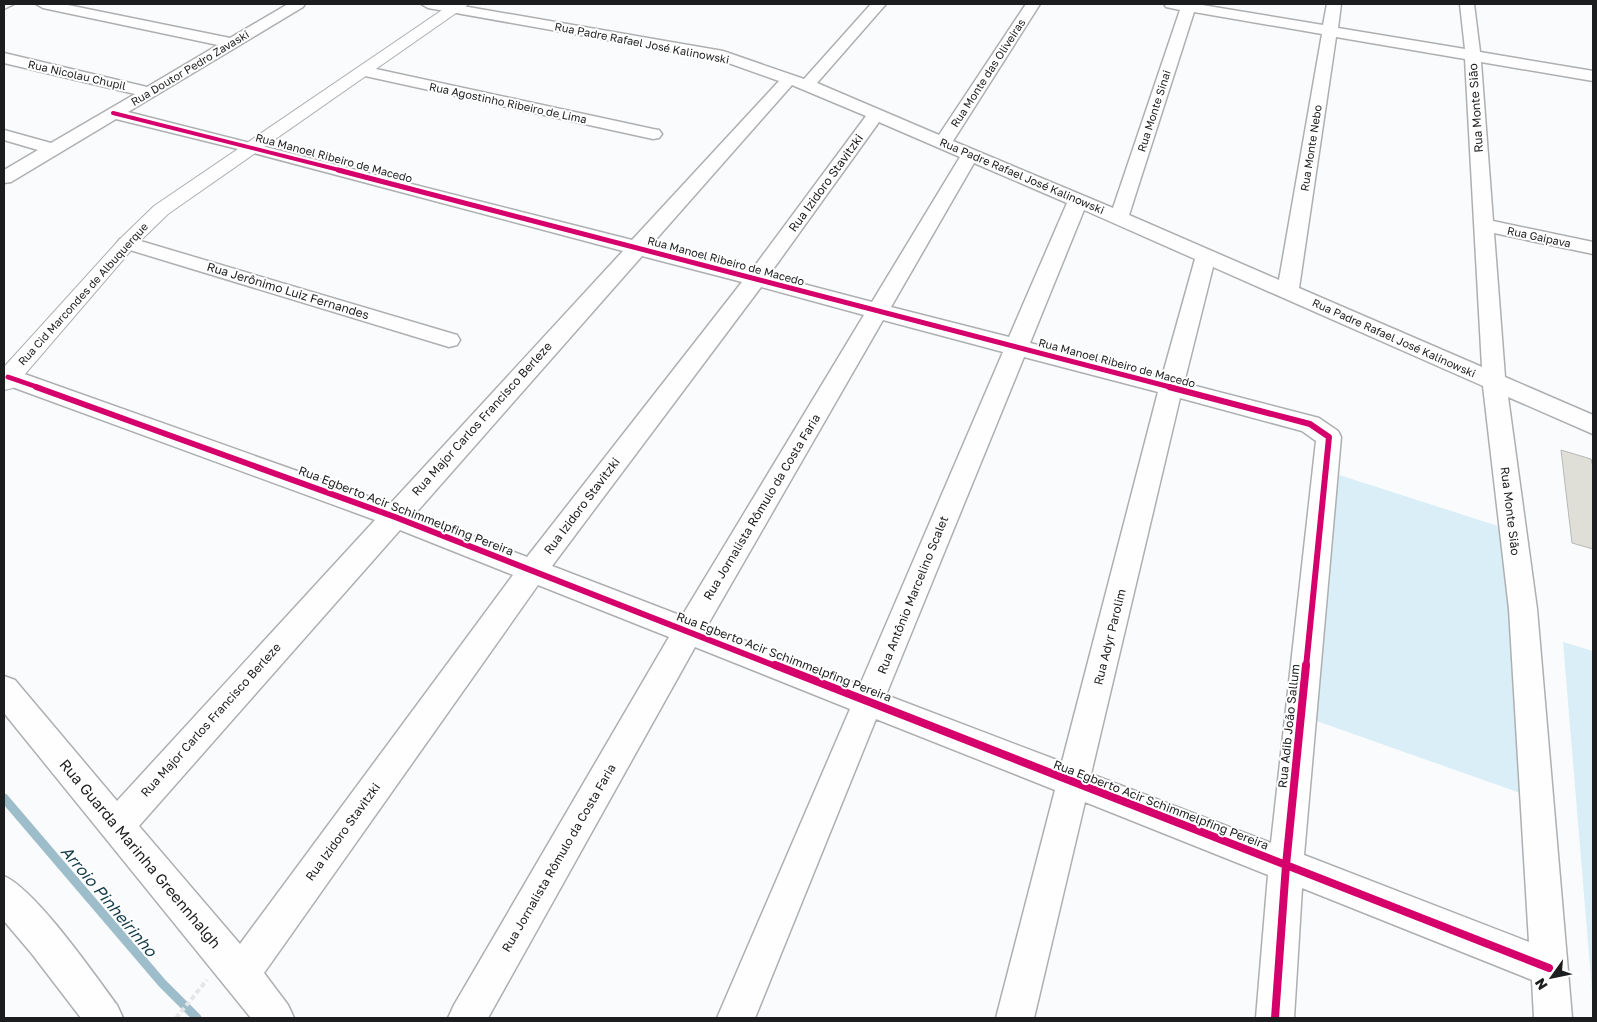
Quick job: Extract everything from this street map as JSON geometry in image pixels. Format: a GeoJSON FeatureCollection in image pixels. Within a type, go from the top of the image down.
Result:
{"type":"FeatureCollection","features":[{"type":"Feature","properties":{"kind":"street"},"geometry":{"type":"LineString","coordinates":[[44,4],[233,43]]}},
{"type":"Feature","properties":{"kind":"street","name":"Rua Doutor Pedro Zavaski"},"geometry":{"type":"LineString","coordinates":[[4,178],[298,4]]}},
{"type":"Feature","properties":{"kind":"street","name":"Rua Padre Rafael José Kalinowski"},"geometry":{"type":"LineString","coordinates":[[428,4],[457,6],[723,56],[798,82],[1078,200],[1593,425]]}},
{"type":"Feature","properties":{"kind":"street","name":"Rua Major Carlos Francisco Berleze"},"geometry":{"type":"LineString","coordinates":[[116,826],[636,248],[798,82],[879,4]]}},
{"type":"Feature","properties":{"kind":"street","name":"Rua Monte das Oliveiras"},"geometry":{"type":"LineString","coordinates":[[943,143],[1033,4]]}},
{"type":"Feature","properties":{"kind":"street"},"geometry":{"type":"LineString","coordinates":[[1171,4],[1189,5],[1593,76]]}},
{"type":"Feature","properties":{"kind":"street","name":"Rua Monte Nebo"},"geometry":{"type":"LineString","coordinates":[[1288,291],[1334,4]]}},
{"type":"Feature","properties":{"kind":"street","name":"Rua Monte Sião"},"geometry":{"type":"LineString","coordinates":[[1466,4],[1473,55],[1494,381],[1523,609],[1553,1018]]}},
{"type":"Feature","properties":{"kind":"street","name":"Rua Monte Sinai"},"geometry":{"type":"LineString","coordinates":[[1119,218],[1189,5]]}},
{"type":"Feature","properties":{"kind":"street","name":"Rua Cid Marcondes de Albuquerque"},"geometry":{"type":"LineString","coordinates":[[6,379],[127,243],[161,210],[457,6]]}},
{"type":"Feature","properties":{"kind":"street","name":"Rua Nicolau Chupil"},"geometry":{"type":"LineString","coordinates":[[4,58],[149,92]]}},
{"type":"Feature","properties":{"kind":"street","name":"Rua Agostinho Ribeiro de Lima"},"geometry":{"type":"LineString","coordinates":[[362,71],[653,134]]}},
{"type":"Feature","properties":{"kind":"street","name":"Rua Manoel Ribeiro de Macedo"},"geometry":{"type":"LineString","coordinates":[[113,113],[252,147],[1310,424],[1329,437]]}},
{"type":"Feature","properties":{"kind":"street","name":"Rua Izidoro Stavitzki"},"geometry":{"type":"LineString","coordinates":[[241,974],[533,570],[756,279],[876,114]]}},
{"type":"Feature","properties":{"kind":"street"},"geometry":{"type":"LineString","coordinates":[[4,135],[53,149]]}},
{"type":"Feature","properties":{"kind":"street","name":"Rua Jornalista Rômulo da Costa Faria"},"geometry":{"type":"LineString","coordinates":[[467,1018],[688,632],[970,154]]}},
{"type":"Feature","properties":{"kind":"street","name":"Rua Antônio Marcelino Scalet"},"geometry":{"type":"LineString","coordinates":[[736,1018],[1078,200]]}},
{"type":"Feature","properties":{"kind":"street","name":"Rua Gaipava"},"geometry":{"type":"LineString","coordinates":[[1484,225],[1593,248]]}},
{"type":"Feature","properties":{"kind":"street","name":"Rua Jerônimo Luiz Fernandes"},"geometry":{"type":"LineString","coordinates":[[127,243],[449,340]]}},
{"type":"Feature","properties":{"kind":"street","name":"Rua Adyr Parolim"},"geometry":{"type":"LineString","coordinates":[[1015,1018],[1170,387],[1206,256]]}},
{"type":"Feature","properties":{"kind":"street","name":"Rua Egberto Acir Schimmelpfing Pereira"},"geometry":{"type":"LineString","coordinates":[[6,379],[394,517],[533,570],[1549,968]]}},
{"type":"Feature","properties":{"kind":"street","name":"Rua Adib João Sallum"},"geometry":{"type":"LineString","coordinates":[[1275,1018],[1286,866],[1329,437]]}},
{"type":"Feature","properties":{"kind":"street","name":"Rua Guarda Marinha Greennhalgh"},"geometry":{"type":"LineString","coordinates":[[4,690],[241,974],[275,1018]]}},
{"type":"Feature","properties":{"kind":"street"},"geometry":{"type":"LineString","coordinates":[[4,894],[44,941],[104,1018]]}},
{"type":"Feature","properties":{"kind":"path"},"geometry":{"type":"LineString","coordinates":[[176,1018],[204,984]]}},
{"type":"Feature","properties":{"kind":"shaded area"},"geometry":{"type":"Polygon","coordinates":[[[1333,473],[1504,528],[1526,795],[1311,719],[1333,473]]]}},
{"type":"Feature","properties":{"kind":"shaded area"},"geometry":{"type":"Polygon","coordinates":[[[1563,642],[1593,651],[1593,1003],[1563,642]]]}},
{"type":"Feature","properties":{"kind":"building"},"geometry":{"type":"Polygon","coordinates":[[[1561,450],[1591,459],[1593,467],[1593,549],[1572,543],[1561,450]]]}},
{"type":"Feature","properties":{"kind":"waterway","name":"Arroio Pinheirinho"},"geometry":{"type":"LineString","coordinates":[[4,798],[162,983],[197,1018]]}},
{"type":"Feature","properties":{"kind":"cycle path"},"geometry":{"type":"LineString","coordinates":[[113,113],[252,147],[1310,424],[1329,437],[1286,865],[1275,1018]]}},
{"type":"Feature","properties":{"kind":"cycle path"},"geometry":{"type":"LineString","coordinates":[[8,377],[395,517],[1549,968]]}}]}
